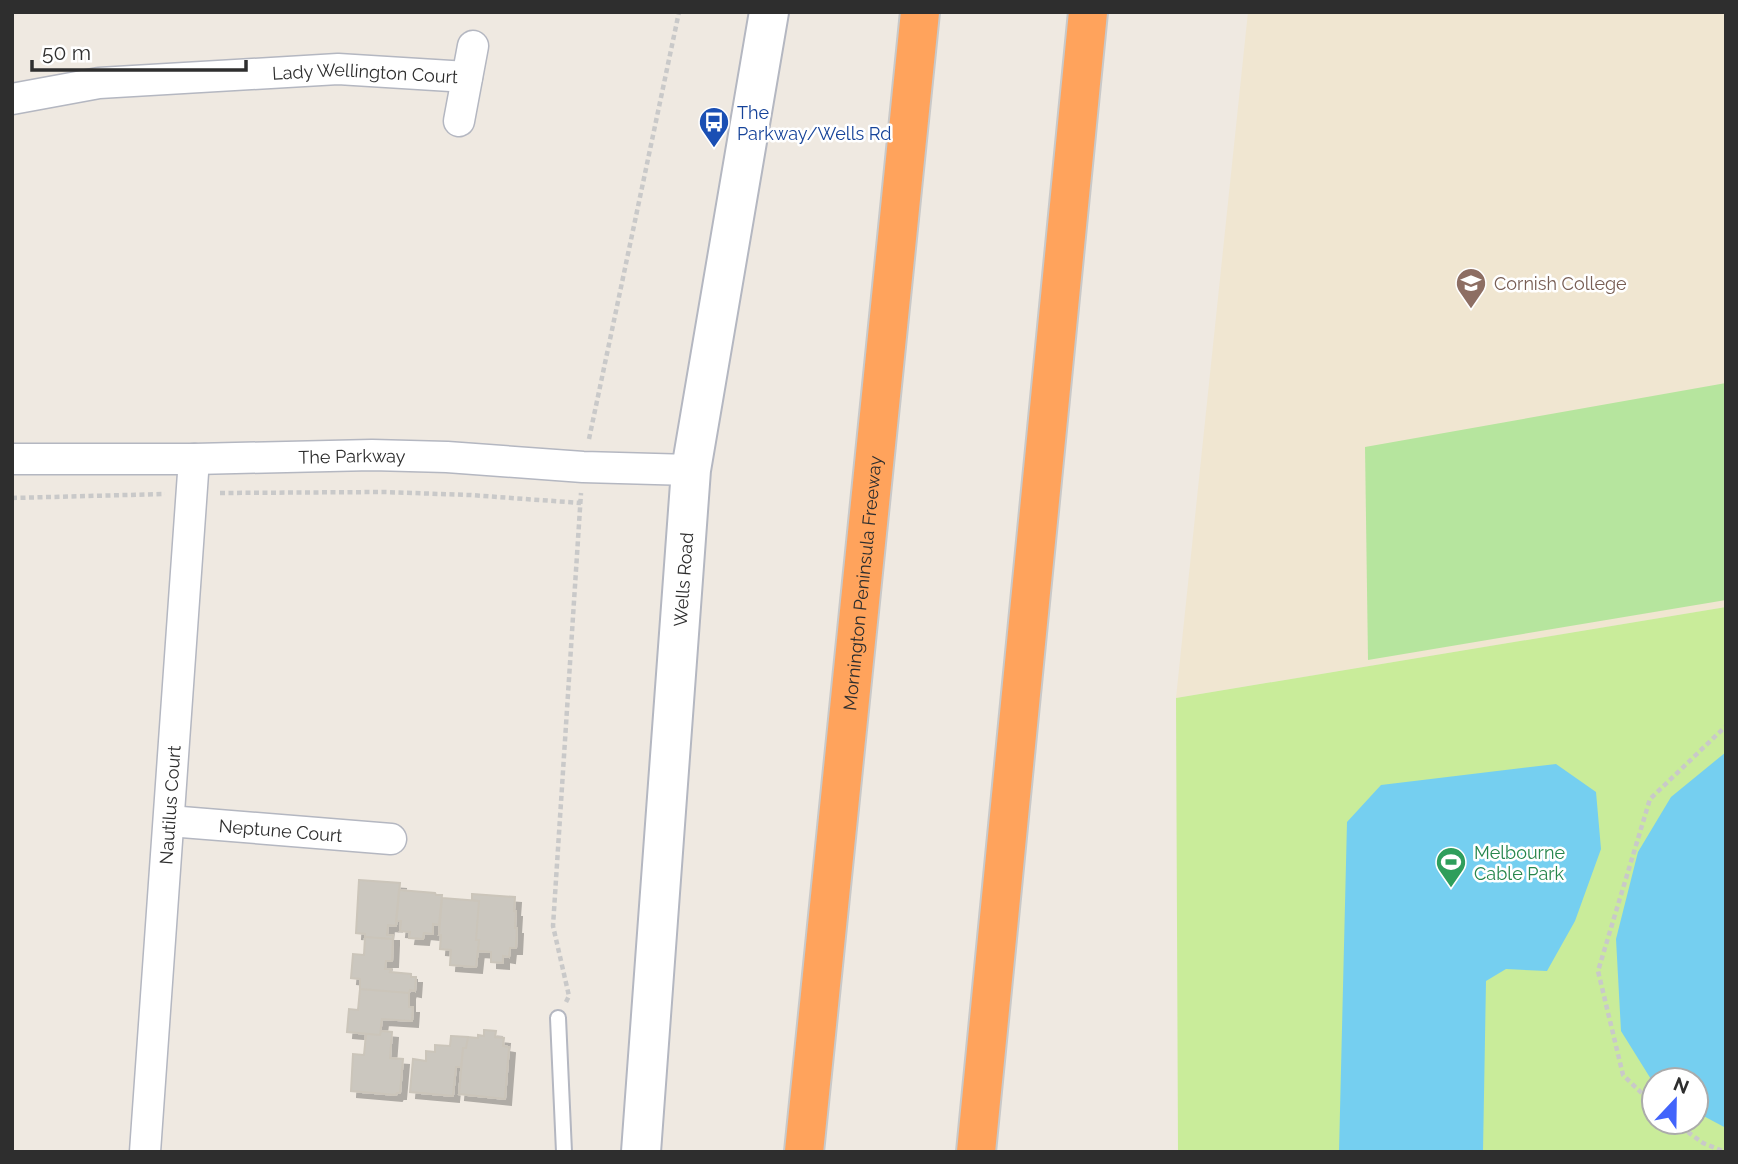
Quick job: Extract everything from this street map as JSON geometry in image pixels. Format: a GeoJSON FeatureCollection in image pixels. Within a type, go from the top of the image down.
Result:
{"type":"FeatureCollection","features":[{"type":"Feature","properties":{"kind":"highway","name":"Mornington Peninsula Freeway"},"geometry":{"type":"LineString","coordinates":[[804,1152],[920,12]]}},
{"type":"Feature","properties":{"kind":"highway"},"geometry":{"type":"LineString","coordinates":[[976,1152],[1088,12]]}},
{"type":"Feature","properties":{"kind":"main road","name":"Wells Road"},"geometry":{"type":"LineString","coordinates":[[641,1152],[691,470],[769,12]]}},
{"type":"Feature","properties":{"kind":"street","name":"Lady Wellington Court"},"geometry":{"type":"LineString","coordinates":[[459,121],[473,46]]}},
{"type":"Feature","properties":{"kind":"street","name":"Lady Wellington Court"},"geometry":{"type":"LineString","coordinates":[[12,99],[99,83],[338,69],[467,77]]}},
{"type":"Feature","properties":{"kind":"street","name":"The Parkway"},"geometry":{"type":"LineString","coordinates":[[12,459],[372,455],[691,470]]}},
{"type":"Feature","properties":{"kind":"street","name":"Nautilus Court"},"geometry":{"type":"LineString","coordinates":[[145,1152],[194,459]]}},
{"type":"Feature","properties":{"kind":"street","name":"Neptune Court"},"geometry":{"type":"LineString","coordinates":[[169,821],[391,839]]}},
{"type":"Feature","properties":{"kind":"lane"},"geometry":{"type":"LineString","coordinates":[[558,1018],[564,1152]]}},
{"type":"Feature","properties":{"kind":"path"},"geometry":{"type":"LineString","coordinates":[[558,1018],[569,996],[553,926],[583,467],[679,12]]}},
{"type":"Feature","properties":{"kind":"path"},"geometry":{"type":"LineString","coordinates":[[220,493],[383,492],[581,503]]}},
{"type":"Feature","properties":{"kind":"path"},"geometry":{"type":"LineString","coordinates":[[12,498],[176,494]]}},
{"type":"Feature","properties":{"kind":"path"},"geometry":{"type":"LineString","coordinates":[[1640,1091],[1623,1075],[1598,971],[1650,799],[1726,726]]}},
{"type":"Feature","properties":{"kind":"path"},"geometry":{"type":"LineString","coordinates":[[1693,1136],[1725,1152]]}},
{"type":"Feature","properties":{"kind":"shaded area","name":"Cornish College"},"geometry":{"type":"Polygon","coordinates":[[[1248,12],[1726,12],[1726,607],[1176,698],[1248,12]]]}},
{"type":"Feature","properties":{"kind":"green space"},"geometry":{"type":"Polygon","coordinates":[[[1726,383],[1726,600],[1368,660],[1365,447],[1726,383]]]}},
{"type":"Feature","properties":{"kind":"green space","name":"Melbourne Cable Park"},"geometry":{"type":"Polygon","coordinates":[[[1726,607],[1726,1152],[1178,1152],[1176,698],[1726,607]]]}},
{"type":"Feature","properties":{"kind":"water"},"geometry":{"type":"Polygon","coordinates":[[[1726,752],[1726,1128],[1710,1119],[1710,1066],[1643,1066],[1621,1031],[1616,939],[1638,852],[1671,797],[1726,752]]]}},
{"type":"Feature","properties":{"kind":"water"},"geometry":{"type":"Polygon","coordinates":[[[1556,764],[1596,792],[1601,849],[1575,921],[1547,971],[1506,969],[1486,981],[1483,1152],[1339,1152],[1347,822],[1381,785],[1556,764]]]}},
{"type":"Feature","properties":{"kind":"building"},"geometry":{"type":"Polygon","coordinates":[[[359,880],[400,883],[396,926],[388,925],[387,935],[393,935],[393,939],[365,937],[365,934],[356,933],[359,880]]]}},
{"type":"Feature","properties":{"kind":"building"},"geometry":{"type":"Polygon","coordinates":[[[399,890],[442,895],[439,925],[433,924],[433,934],[424,933],[423,939],[409,938],[410,932],[400,931],[401,921],[396,921],[399,890]]]}},
{"type":"Feature","properties":{"kind":"building"},"geometry":{"type":"Polygon","coordinates":[[[472,894],[515,897],[516,948],[510,948],[509,957],[503,956],[503,963],[491,962],[491,952],[478,951],[479,940],[476,940],[479,901],[472,900],[472,894]]]}},
{"type":"Feature","properties":{"kind":"building"},"geometry":{"type":"Polygon","coordinates":[[[442,898],[479,901],[476,967],[450,965],[451,950],[440,949],[442,898]]]}},
{"type":"Feature","properties":{"kind":"building"},"geometry":{"type":"Polygon","coordinates":[[[365,937],[393,939],[392,961],[386,961],[385,969],[416,977],[415,991],[410,990],[409,993],[360,989],[360,979],[351,978],[353,954],[364,955],[365,937]]]}},
{"type":"Feature","properties":{"kind":"building"},"geometry":{"type":"Polygon","coordinates":[[[360,989],[409,993],[409,1007],[413,1007],[412,1021],[382,1019],[380,1035],[347,1032],[349,1009],[358,1010],[360,989]]]}},
{"type":"Feature","properties":{"kind":"building"},"geometry":{"type":"Polygon","coordinates":[[[484,1030],[496,1031],[495,1037],[504,1038],[503,1046],[509,1047],[505,1099],[459,1094],[463,1048],[466,1048],[468,1037],[484,1036],[484,1030]]]}},
{"type":"Feature","properties":{"kind":"building"},"geometry":{"type":"Polygon","coordinates":[[[381,1031],[392,1032],[390,1058],[403,1059],[400,1093],[396,1095],[351,1091],[353,1054],[364,1055],[366,1034],[380,1035],[381,1031]]]}},
{"type":"Feature","properties":{"kind":"building"},"geometry":{"type":"Polygon","coordinates":[[[451,1036],[468,1037],[466,1048],[463,1048],[461,1067],[456,1067],[453,1096],[410,1092],[413,1059],[426,1061],[426,1051],[435,1052],[435,1045],[450,1046],[451,1036]]]}},
{"type":"Feature","properties":{"kind":"place","name":"The Parkway/Wells Rd"},"geometry":{"type":"Point","coordinates":[714,149]}},
{"type":"Feature","properties":{"kind":"place","name":"Cornish College"},"geometry":{"type":"Point","coordinates":[1471,310]}},
{"type":"Feature","properties":{"kind":"place","name":"Melbourne Cable Park"},"geometry":{"type":"Point","coordinates":[1451,889]}}]}
